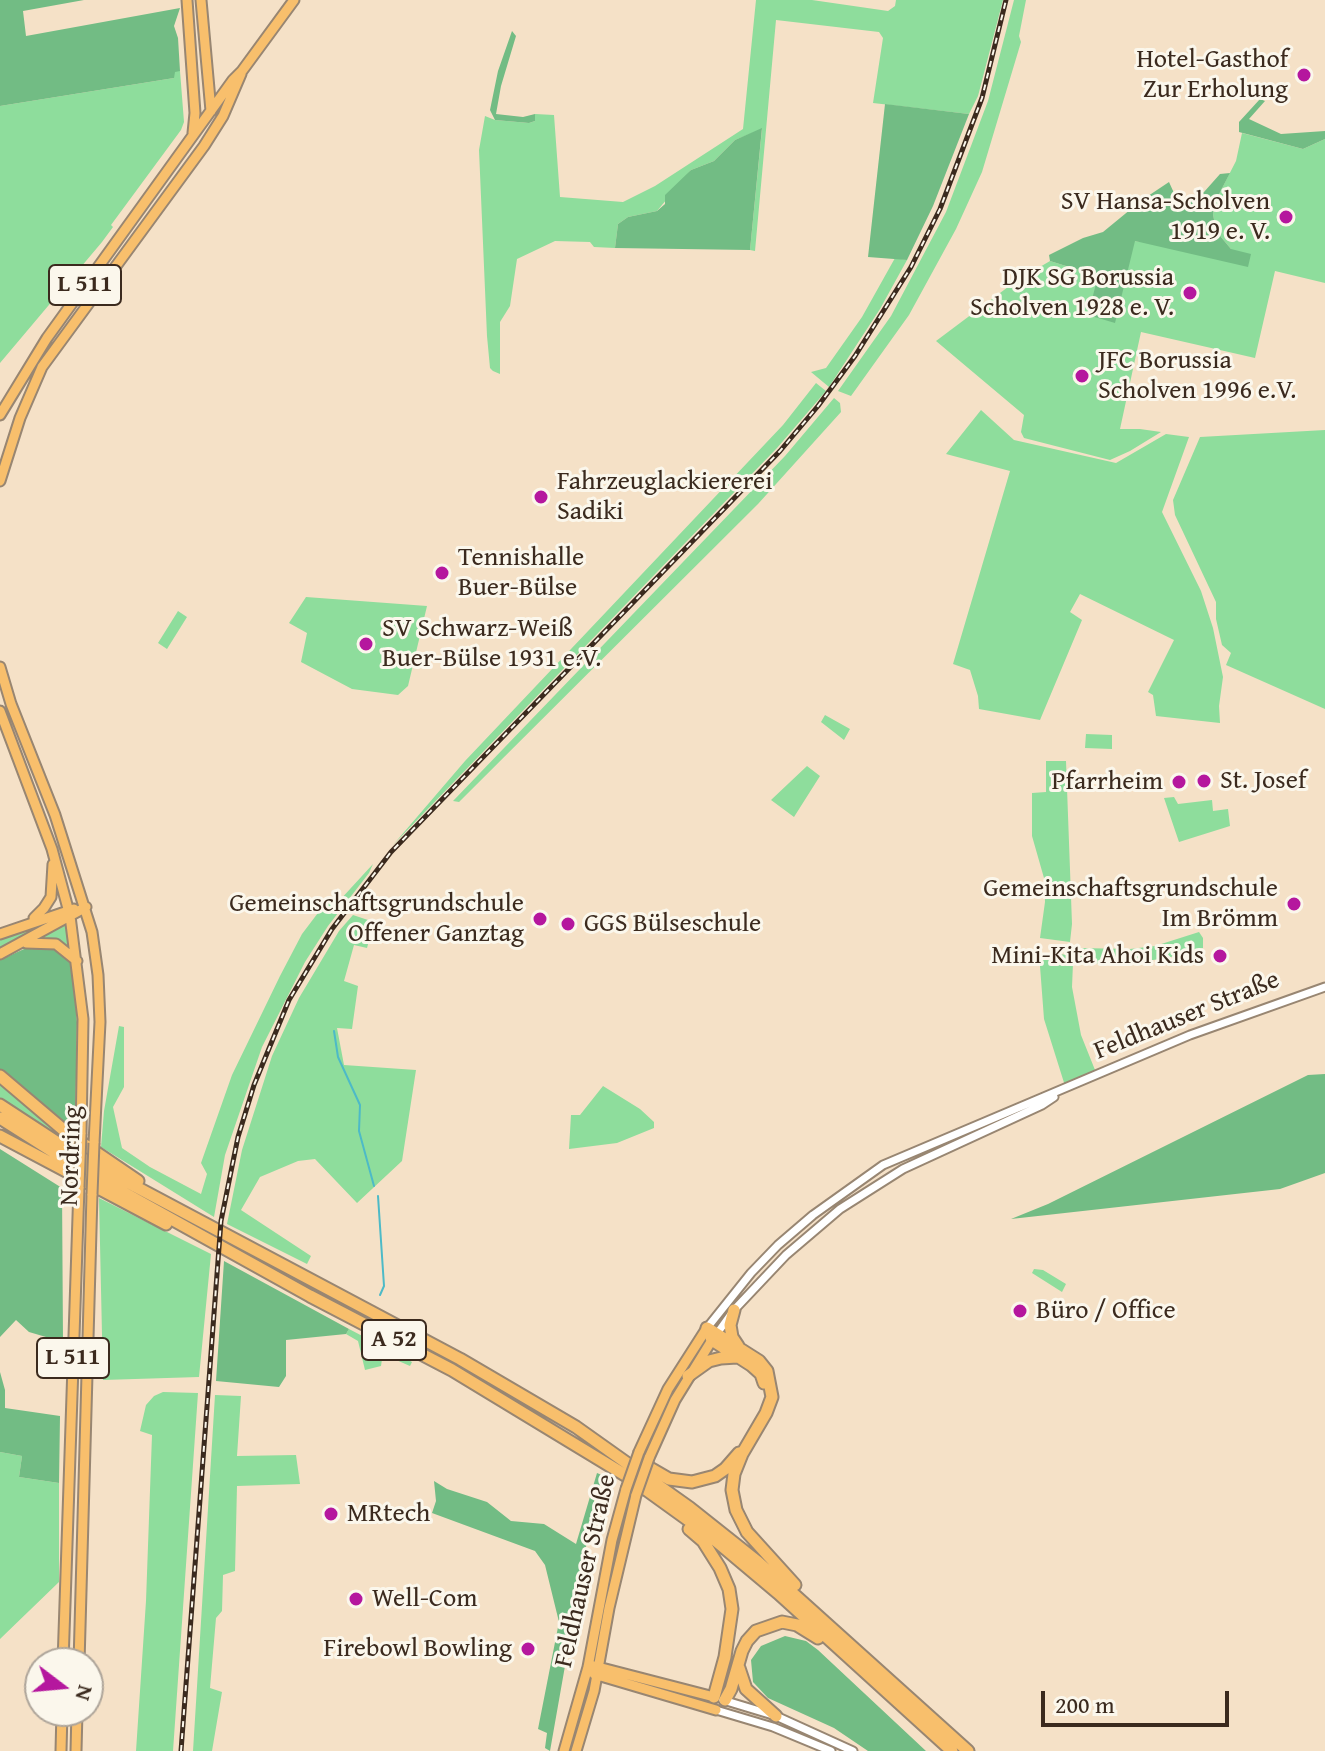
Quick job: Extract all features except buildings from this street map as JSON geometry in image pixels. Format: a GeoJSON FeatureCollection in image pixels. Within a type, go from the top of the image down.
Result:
{"type":"FeatureCollection","features":[{"type":"Feature","properties":{"kind":"highway"},"geometry":{"type":"LineString","coordinates":[[0,1076],[66,1132],[112,1165],[240,1244]]}},
{"type":"Feature","properties":{"kind":"highway","name":"A 52"},"geometry":{"type":"LineString","coordinates":[[0,1105],[78,1156],[460,1359],[576,1427],[690,1508],[758,1562],[968,1751]]}},
{"type":"Feature","properties":{"kind":"highway","name":"A 52"},"geometry":{"type":"LineString","coordinates":[[0,1118],[74,1165],[452,1370],[648,1490],[709,1535],[778,1593],[868,1678],[952,1751]]}},
{"type":"Feature","properties":{"kind":"highway"},"geometry":{"type":"LineString","coordinates":[[0,1136],[169,1226],[226,1249]]}},
{"type":"Feature","properties":{"kind":"highway"},"geometry":{"type":"LineString","coordinates":[[734,1310],[730,1325],[738,1352]]}},
{"type":"Feature","properties":{"kind":"highway"},"geometry":{"type":"LineString","coordinates":[[576,1427],[598,1436],[669,1479],[692,1482],[715,1476],[734,1460],[758,1421],[766,1401],[761,1374],[712,1333]]}},
{"type":"Feature","properties":{"kind":"highway"},"geometry":{"type":"LineString","coordinates":[[688,1376],[709,1361],[738,1352],[759,1361],[767,1371],[772,1397],[734,1474],[732,1490],[736,1510],[747,1532],[831,1620],[835,1629]]}},
{"type":"Feature","properties":{"kind":"highway"},"geometry":{"type":"LineString","coordinates":[[648,1490],[703,1541],[729,1589],[732,1609],[720,1699]]}},
{"type":"Feature","properties":{"kind":"highway"},"geometry":{"type":"LineString","coordinates":[[720,1699],[731,1689],[747,1641],[756,1631],[782,1622],[812,1633],[849,1666],[868,1678]]}},
{"type":"Feature","properties":{"kind":"highway"},"geometry":{"type":"LineString","coordinates":[[739,1661],[741,1679],[746,1689],[776,1716]]}},
{"type":"Feature","properties":{"kind":"main road"},"geometry":{"type":"LineString","coordinates":[[187,0],[195,113],[190,140]]}},
{"type":"Feature","properties":{"kind":"main road"},"geometry":{"type":"LineString","coordinates":[[201,0],[211,111]]}},
{"type":"Feature","properties":{"kind":"main road","name":"L 511"},"geometry":{"type":"LineString","coordinates":[[0,415],[47,338],[190,140],[205,126],[211,111],[294,0]]}},
{"type":"Feature","properties":{"kind":"main road"},"geometry":{"type":"LineString","coordinates":[[207,69],[216,79],[233,80]]}},
{"type":"Feature","properties":{"kind":"main road","name":"L 511"},"geometry":{"type":"LineString","coordinates":[[0,481],[20,418],[42,367],[204,146],[223,116],[242,71]]}},
{"type":"Feature","properties":{"kind":"main road"},"geometry":{"type":"LineString","coordinates":[[195,113],[205,126],[204,146]]}},
{"type":"Feature","properties":{"kind":"main road"},"geometry":{"type":"LineString","coordinates":[[205,126],[223,116]]}},
{"type":"Feature","properties":{"kind":"main road","name":"Nordring"},"geometry":{"type":"LineString","coordinates":[[0,667],[86,907],[100,996],[79,1647]]}},
{"type":"Feature","properties":{"kind":"main road","name":"Nordring"},"geometry":{"type":"LineString","coordinates":[[0,711],[52,849],[70,913],[84,1038],[64,1647]]}},
{"type":"Feature","properties":{"kind":"main road"},"geometry":{"type":"LineString","coordinates":[[24,925],[41,912],[51,897],[54,879],[52,849]]}},
{"type":"Feature","properties":{"kind":"main road"},"geometry":{"type":"LineString","coordinates":[[0,934],[86,907]]}},
{"type":"Feature","properties":{"kind":"main road"},"geometry":{"type":"LineString","coordinates":[[0,954],[70,913]]}},
{"type":"Feature","properties":{"kind":"main road"},"geometry":{"type":"LineString","coordinates":[[19,944],[56,944],[78,963]]}},
{"type":"Feature","properties":{"kind":"main road","name":"Feldhauser Straße"},"geometry":{"type":"LineString","coordinates":[[564,1751],[593,1666],[636,1495],[649,1458],[712,1333]]}},
{"type":"Feature","properties":{"kind":"main road","name":"Feldhauser Straße"},"geometry":{"type":"LineString","coordinates":[[593,1666],[612,1540],[639,1452],[668,1389],[712,1333]]}},
{"type":"Feature","properties":{"kind":"main road"},"geometry":{"type":"LineString","coordinates":[[593,1666],[596,1676],[716,1710]]}},
{"type":"Feature","properties":{"kind":"main road"},"geometry":{"type":"LineString","coordinates":[[593,1666],[720,1699]]}},
{"type":"Feature","properties":{"kind":"main road","name":"Feldhauser Straße"},"geometry":{"type":"LineString","coordinates":[[576,1751],[596,1676]]}},
{"type":"Feature","properties":{"kind":"main road"},"geometry":{"type":"LineString","coordinates":[[61,1751],[62,1727]]}},
{"type":"Feature","properties":{"kind":"main road"},"geometry":{"type":"LineString","coordinates":[[76,1751],[77,1727]]}},
{"type":"Feature","properties":{"kind":"street","name":"Feldhauser Straße"},"geometry":{"type":"LineString","coordinates":[[712,1333],[751,1273],[778,1245],[813,1215],[883,1165],[1190,1035],[1325,987]]}},
{"type":"Feature","properties":{"kind":"street","name":"Feldhauser Straße"},"geometry":{"type":"LineString","coordinates":[[712,1333],[786,1255],[840,1209],[903,1169],[1042,1105],[1066,1089]]}},
{"type":"Feature","properties":{"kind":"street"},"geometry":{"type":"LineString","coordinates":[[831,1751],[773,1727],[716,1710],[720,1699],[776,1716],[853,1751]]}},
{"type":"Feature","properties":{"kind":"green space"},"geometry":{"type":"Polygon","coordinates":[[[0,0],[84,0],[23,11],[26,36],[180,8],[174,26],[180,71],[175,72],[174,78],[0,106],[0,0]]]}},
{"type":"Feature","properties":{"kind":"green space"},"geometry":{"type":"Polygon","coordinates":[[[756,0],[812,0],[888,11],[895,6],[896,0],[1003,0],[978,96],[969,114],[873,103],[883,38],[879,32],[776,20],[755,251],[750,250],[762,129],[735,140],[714,161],[691,170],[657,211],[628,217],[618,224],[615,248],[594,247],[590,242],[555,241],[517,259],[510,306],[500,322],[500,374],[493,371],[490,368],[487,336],[479,150],[485,116],[529,123],[535,121],[535,114],[554,115],[560,197],[623,202],[655,186],[743,129],[756,0]]]}},
{"type":"Feature","properties":{"kind":"green space"},"geometry":{"type":"Polygon","coordinates":[[[1014,0],[1026,0],[1019,36],[1021,42],[982,172],[956,229],[909,315],[851,396],[838,391],[891,316],[946,212],[988,101],[1014,0]]]}},
{"type":"Feature","properties":{"kind":"green space"},"geometry":{"type":"Polygon","coordinates":[[[512,31],[516,36],[496,114],[523,117],[535,114],[535,121],[529,123],[495,120],[490,110],[498,71],[512,31]]]}},
{"type":"Feature","properties":{"kind":"green space"},"geometry":{"type":"Polygon","coordinates":[[[174,71],[180,71],[184,122],[181,130],[111,225],[113,227],[102,242],[0,363],[0,106],[174,78],[174,71]]]}},
{"type":"Feature","properties":{"kind":"green space"},"geometry":{"type":"Polygon","coordinates":[[[1260,99],[1265,101],[1249,119],[1281,134],[1325,131],[1325,139],[1303,149],[1239,132],[1239,122],[1260,99]]]}},
{"type":"Feature","properties":{"kind":"green space"},"geometry":{"type":"Polygon","coordinates":[[[885,104],[969,114],[933,206],[907,260],[868,257],[885,104]]]}},
{"type":"Feature","properties":{"kind":"green space"},"geometry":{"type":"Polygon","coordinates":[[[762,128],[750,250],[615,248],[618,224],[628,217],[657,211],[665,204],[665,195],[691,170],[714,161],[735,140],[762,128]]]}},
{"type":"Feature","properties":{"kind":"green space"},"geometry":{"type":"Polygon","coordinates":[[[1242,133],[1303,149],[1325,139],[1325,283],[1275,271],[1255,358],[1141,332],[1120,429],[1161,432],[1130,451],[1110,460],[1024,438],[1021,432],[1024,415],[936,341],[1016,281],[1050,261],[1098,276],[1134,241],[1231,249],[1216,231],[1213,214],[1217,198],[1236,161],[1242,133]]]}},
{"type":"Feature","properties":{"kind":"green space"},"geometry":{"type":"Polygon","coordinates":[[[1230,173],[1217,198],[1213,214],[1216,231],[1231,249],[1251,254],[1248,267],[1135,241],[1115,323],[1088,315],[1098,276],[1050,261],[1049,255],[1103,232],[1169,182],[1174,193],[1184,200],[1204,192],[1220,174],[1230,173]]]}},
{"type":"Feature","properties":{"kind":"green space"},"geometry":{"type":"Polygon","coordinates":[[[895,258],[907,260],[880,309],[829,387],[811,372],[826,368],[862,317],[895,258]]]}},
{"type":"Feature","properties":{"kind":"green space"},"geometry":{"type":"Polygon","coordinates":[[[816,383],[826,391],[777,448],[393,845],[465,761],[783,425],[816,383]]]}},
{"type":"Feature","properties":{"kind":"green space"},"geometry":{"type":"Polygon","coordinates":[[[834,398],[840,403],[841,412],[758,504],[459,802],[453,801],[785,456],[834,398]]]}},
{"type":"Feature","properties":{"kind":"green space"},"geometry":{"type":"Polygon","coordinates":[[[981,410],[1014,440],[1116,463],[1166,434],[1189,437],[1162,512],[1201,591],[1213,628],[1223,677],[1220,723],[1156,716],[1153,695],[1148,692],[1174,640],[1080,594],[1070,612],[1082,620],[1040,720],[979,709],[970,670],[953,664],[1010,471],[946,454],[981,410]]]}},
{"type":"Feature","properties":{"kind":"green space"},"geometry":{"type":"Polygon","coordinates":[[[1325,430],[1325,709],[1226,665],[1231,653],[1222,645],[1216,602],[1175,515],[1173,500],[1200,437],[1325,430]]]}},
{"type":"Feature","properties":{"kind":"green space"},"geometry":{"type":"Polygon","coordinates":[[[306,597],[427,606],[408,686],[398,695],[352,689],[301,662],[307,633],[289,623],[306,597]]]}},
{"type":"Feature","properties":{"kind":"green space"},"geometry":{"type":"Polygon","coordinates":[[[178,611],[187,617],[167,649],[158,643],[178,611]]]}},
{"type":"Feature","properties":{"kind":"green space"},"geometry":{"type":"Polygon","coordinates":[[[825,715],[850,729],[844,740],[821,722],[825,715]]]}},
{"type":"Feature","properties":{"kind":"green space"},"geometry":{"type":"Polygon","coordinates":[[[1086,734],[1112,735],[1112,749],[1085,748],[1086,734]]]}},
{"type":"Feature","properties":{"kind":"green space"},"geometry":{"type":"Polygon","coordinates":[[[1046,761],[1066,761],[1070,942],[1040,938],[1045,902],[1044,878],[1032,836],[1032,793],[1046,792],[1046,761]]]}},
{"type":"Feature","properties":{"kind":"green space"},"geometry":{"type":"Polygon","coordinates":[[[807,766],[820,776],[794,817],[771,800],[807,766]]]}},
{"type":"Feature","properties":{"kind":"green space"},"geometry":{"type":"Polygon","coordinates":[[[1174,797],[1178,804],[1212,800],[1213,811],[1228,809],[1230,826],[1179,842],[1164,798],[1174,797]]]}},
{"type":"Feature","properties":{"kind":"green space"},"geometry":{"type":"Polygon","coordinates":[[[373,864],[305,962],[262,1047],[225,1155],[214,1217],[101,1147],[119,1026],[124,1027],[124,1087],[113,1107],[122,1148],[201,1194],[207,1174],[201,1163],[232,1075],[280,976],[302,934],[330,897],[339,901],[373,864]]]}},
{"type":"Feature","properties":{"kind":"green space"},"geometry":{"type":"Polygon","coordinates":[[[353,915],[374,922],[367,948],[354,945],[344,981],[358,986],[352,1029],[337,1028],[344,1065],[416,1070],[402,1161],[357,1203],[315,1159],[298,1161],[260,1177],[241,1210],[311,1256],[307,1264],[227,1224],[242,1150],[272,1056],[299,998],[339,931],[353,915]]]}},
{"type":"Feature","properties":{"kind":"green space"},"geometry":{"type":"Polygon","coordinates":[[[63,916],[19,938],[0,949],[0,938],[63,916]]]}},
{"type":"Feature","properties":{"kind":"green space"},"geometry":{"type":"Polygon","coordinates":[[[66,922],[71,948],[50,939],[36,939],[66,922]]]}},
{"type":"Feature","properties":{"kind":"green space"},"geometry":{"type":"Polygon","coordinates":[[[1199,932],[1203,938],[1203,948],[1188,954],[1130,964],[1073,963],[1072,987],[1081,1035],[1097,1075],[1066,1089],[1044,1019],[1039,953],[1072,955],[1079,948],[1155,946],[1199,932]]]}},
{"type":"Feature","properties":{"kind":"green space"},"geometry":{"type":"Polygon","coordinates":[[[35,944],[52,944],[72,961],[77,1022],[75,1133],[0,1071],[0,960],[35,944]]]}},
{"type":"Feature","properties":{"kind":"green space"},"geometry":{"type":"Polygon","coordinates":[[[1325,1074],[1325,1173],[1280,1189],[1011,1219],[1048,1204],[1308,1075],[1325,1074]]]}},
{"type":"Feature","properties":{"kind":"green space"},"geometry":{"type":"Polygon","coordinates":[[[0,1080],[76,1142],[75,1146],[0,1098],[0,1080]]]}},
{"type":"Feature","properties":{"kind":"green space"},"geometry":{"type":"Polygon","coordinates":[[[603,1086],[640,1109],[654,1122],[654,1128],[617,1143],[569,1149],[571,1115],[580,1115],[603,1086]]]}},
{"type":"Feature","properties":{"kind":"green space"},"geometry":{"type":"Polygon","coordinates":[[[0,1149],[62,1188],[63,1342],[29,1332],[16,1320],[0,1337],[0,1149]]]}},
{"type":"Feature","properties":{"kind":"green space"},"geometry":{"type":"Polygon","coordinates":[[[99,1198],[211,1254],[199,1377],[103,1380],[99,1198]]]}},
{"type":"Feature","properties":{"kind":"green space"},"geometry":{"type":"Polygon","coordinates":[[[224,1261],[349,1329],[346,1334],[286,1340],[286,1376],[279,1387],[216,1381],[224,1261]]]}},
{"type":"Feature","properties":{"kind":"green space"},"geometry":{"type":"Polygon","coordinates":[[[1034,1269],[1043,1270],[1066,1284],[1062,1292],[1032,1273],[1034,1269]]]}},
{"type":"Feature","properties":{"kind":"green space"},"geometry":{"type":"Polygon","coordinates":[[[349,1329],[412,1362],[410,1366],[387,1356],[382,1359],[381,1366],[365,1370],[358,1341],[346,1334],[349,1329]]]}},
{"type":"Feature","properties":{"kind":"green space"},"geometry":{"type":"Polygon","coordinates":[[[0,1372],[5,1390],[5,1408],[60,1416],[59,1483],[19,1477],[22,1456],[0,1452],[0,1372]]]}},
{"type":"Feature","properties":{"kind":"green space"},"geometry":{"type":"Polygon","coordinates":[[[163,1392],[198,1393],[173,1751],[136,1751],[146,1601],[152,1435],[140,1431],[146,1405],[163,1392]]]}},
{"type":"Feature","properties":{"kind":"green space"},"geometry":{"type":"Polygon","coordinates":[[[215,1395],[241,1396],[237,1456],[296,1455],[300,1484],[237,1486],[235,1571],[223,1575],[222,1611],[216,1618],[210,1688],[222,1692],[212,1751],[193,1751],[215,1395]]]}},
{"type":"Feature","properties":{"kind":"green space"},"geometry":{"type":"Polygon","coordinates":[[[0,1452],[22,1456],[19,1477],[59,1483],[59,1582],[0,1639],[0,1452]]]}},
{"type":"Feature","properties":{"kind":"green space"},"geometry":{"type":"Polygon","coordinates":[[[597,1473],[604,1476],[595,1496],[550,1751],[545,1748],[547,1733],[538,1729],[559,1622],[545,1565],[535,1551],[432,1513],[436,1501],[434,1481],[447,1489],[487,1502],[511,1521],[544,1524],[576,1544],[597,1473]]]}},
{"type":"Feature","properties":{"kind":"green space"},"geometry":{"type":"Polygon","coordinates":[[[785,1636],[806,1641],[818,1650],[926,1751],[868,1751],[834,1728],[768,1698],[753,1682],[751,1660],[761,1646],[785,1636]]]}},
{"type":"Feature","properties":{"kind":"waterway"},"geometry":{"type":"LineString","coordinates":[[334,1031],[338,1057],[360,1105],[359,1131],[374,1186]]}},
{"type":"Feature","properties":{"kind":"waterway"},"geometry":{"type":"LineString","coordinates":[[378,1196],[384,1286],[380,1295]]}},
{"type":"Feature","properties":{"kind":"railway"},"geometry":{"type":"LineString","coordinates":[[181,1751],[221,1221],[238,1137],[254,1085],[289,1000],[332,929],[391,852],[780,451],[855,356],[911,267],[940,209],[982,98],[1006,0]]}},
{"type":"Feature","properties":{"kind":"place","name":"Hotel-Gasthof Zur Erholung"},"geometry":{"type":"Point","coordinates":[1304,75]}},
{"type":"Feature","properties":{"kind":"place","name":"SV Hansa-Scholven 1919 e. V."},"geometry":{"type":"Point","coordinates":[1286,217]}},
{"type":"Feature","properties":{"kind":"place","name":"DJK SG Borussia Scholven 1928 e. V."},"geometry":{"type":"Point","coordinates":[1190,293]}},
{"type":"Feature","properties":{"kind":"place","name":"JFC Borussia Scholven 1996 e.V."},"geometry":{"type":"Point","coordinates":[1082,376]}},
{"type":"Feature","properties":{"kind":"place","name":"Fahrzeuglackiererei Sadiki"},"geometry":{"type":"Point","coordinates":[541,497]}},
{"type":"Feature","properties":{"kind":"place","name":"Tennishalle Buer-Bülse"},"geometry":{"type":"Point","coordinates":[442,573]}},
{"type":"Feature","properties":{"kind":"place","name":"SV Schwarz-Weiß Buer-Bülse 1931 e.V."},"geometry":{"type":"Point","coordinates":[366,644]}},
{"type":"Feature","properties":{"kind":"place","name":"St. Josef"},"geometry":{"type":"Point","coordinates":[1204,781]}},
{"type":"Feature","properties":{"kind":"place","name":"Pfarrheim"},"geometry":{"type":"Point","coordinates":[1179,782]}},
{"type":"Feature","properties":{"kind":"place","name":"Gemeinschaftsgrundschule Im Brömm"},"geometry":{"type":"Point","coordinates":[1294,904]}},
{"type":"Feature","properties":{"kind":"place","name":"Gemeinschaftsgrundschule Offener Ganztag"},"geometry":{"type":"Point","coordinates":[540,919]}},
{"type":"Feature","properties":{"kind":"place","name":"GGS Bülseschule"},"geometry":{"type":"Point","coordinates":[568,924]}},
{"type":"Feature","properties":{"kind":"place","name":"Mini-Kita Ahoi Kids"},"geometry":{"type":"Point","coordinates":[1220,956]}},
{"type":"Feature","properties":{"kind":"place","name":"Büro / Office"},"geometry":{"type":"Point","coordinates":[1020,1311]}},
{"type":"Feature","properties":{"kind":"place","name":"MRtech"},"geometry":{"type":"Point","coordinates":[331,1514]}},
{"type":"Feature","properties":{"kind":"place","name":"Well-Com"},"geometry":{"type":"Point","coordinates":[356,1599]}},
{"type":"Feature","properties":{"kind":"place","name":"Firebowl Bowling"},"geometry":{"type":"Point","coordinates":[528,1649]}}]}
